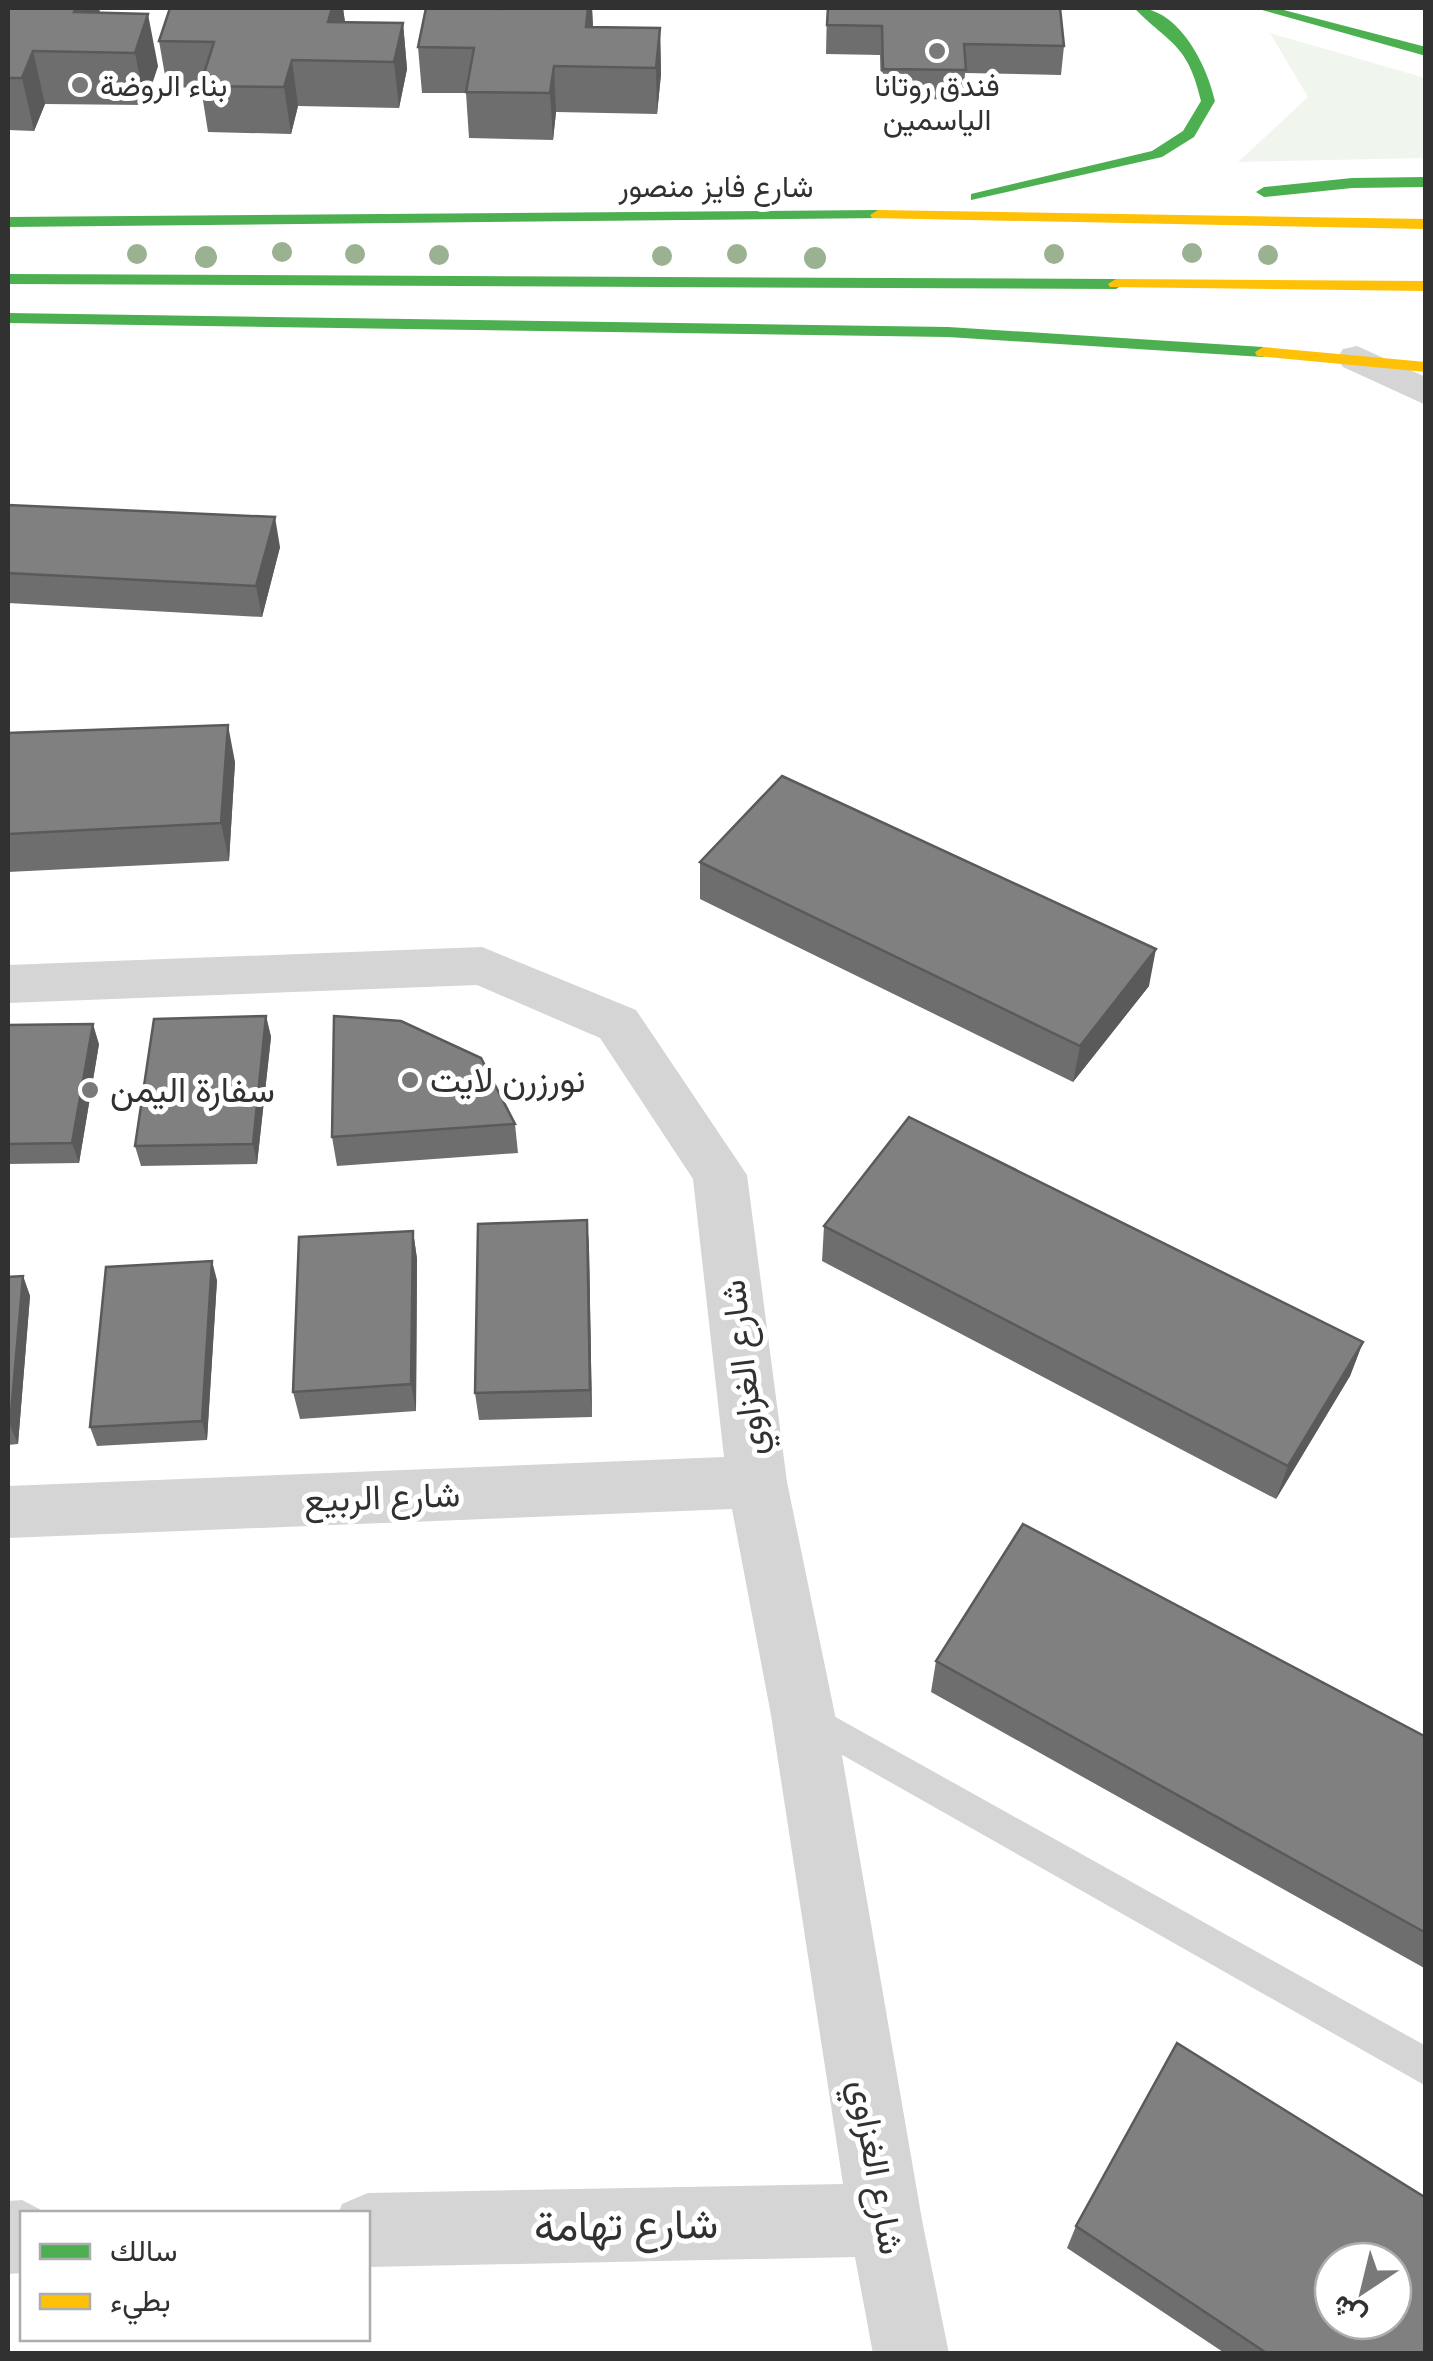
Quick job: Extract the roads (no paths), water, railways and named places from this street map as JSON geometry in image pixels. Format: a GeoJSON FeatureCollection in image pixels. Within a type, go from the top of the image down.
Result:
{"type":"FeatureCollection","features":[{"type":"Feature","properties":{"kind":"highway"},"geometry":{"type":"LineString","coordinates":[[900,215],[1158,154],[1189,134],[1208,101],[1202,72],[1190,47],[1141,8]]}},
{"type":"Feature","properties":{"kind":"highway"},"geometry":{"type":"LineString","coordinates":[[1262,8],[1426,52]]}},
{"type":"Feature","properties":{"kind":"highway"},"geometry":{"type":"LineString","coordinates":[[1015,218],[1352,182],[1426,182]]}},
{"type":"Feature","properties":{"kind":"highway","name":"شارع فايز منصور"},"geometry":{"type":"LineString","coordinates":[[8,222],[900,215],[1426,224]]}},
{"type":"Feature","properties":{"kind":"highway"},"geometry":{"type":"LineString","coordinates":[[8,279],[1426,286]]}},
{"type":"Feature","properties":{"kind":"highway"},"geometry":{"type":"LineString","coordinates":[[8,318],[948,332],[1357,358],[1426,366]]}},
{"type":"Feature","properties":{"kind":"street"},"geometry":{"type":"LineString","coordinates":[[1357,358],[1426,394]]}},
{"type":"Feature","properties":{"kind":"street","name":"شارع الغزاوي"},"geometry":{"type":"LineString","coordinates":[[8,984],[482,966],[618,1024],[720,1175],[758,1482],[803,1715],[884,2220],[910,2354]]}},
{"type":"Feature","properties":{"kind":"street","name":"شارع الربيع"},"geometry":{"type":"LineString","coordinates":[[8,1512],[758,1482]]}},
{"type":"Feature","properties":{"kind":"street","name":"شارع تهامة"},"geometry":{"type":"LineString","coordinates":[[370,2230],[884,2220]]}},
{"type":"Feature","properties":{"kind":"lane"},"geometry":{"type":"LineString","coordinates":[[803,1715],[1426,2067]]}},
{"type":"Feature","properties":{"kind":"place","name":"فندق روتانا الياسمين"},"geometry":{"type":"Point","coordinates":[937,51]}},
{"type":"Feature","properties":{"kind":"place","name":"بناء الروضة"},"geometry":{"type":"Point","coordinates":[80,85]}},
{"type":"Feature","properties":{"kind":"place","name":"نورزرن لايت"},"geometry":{"type":"Point","coordinates":[410,1080]}},
{"type":"Feature","properties":{"kind":"place","name":"سفارة اليمن"},"geometry":{"type":"Point","coordinates":[90,1090]}}]}
